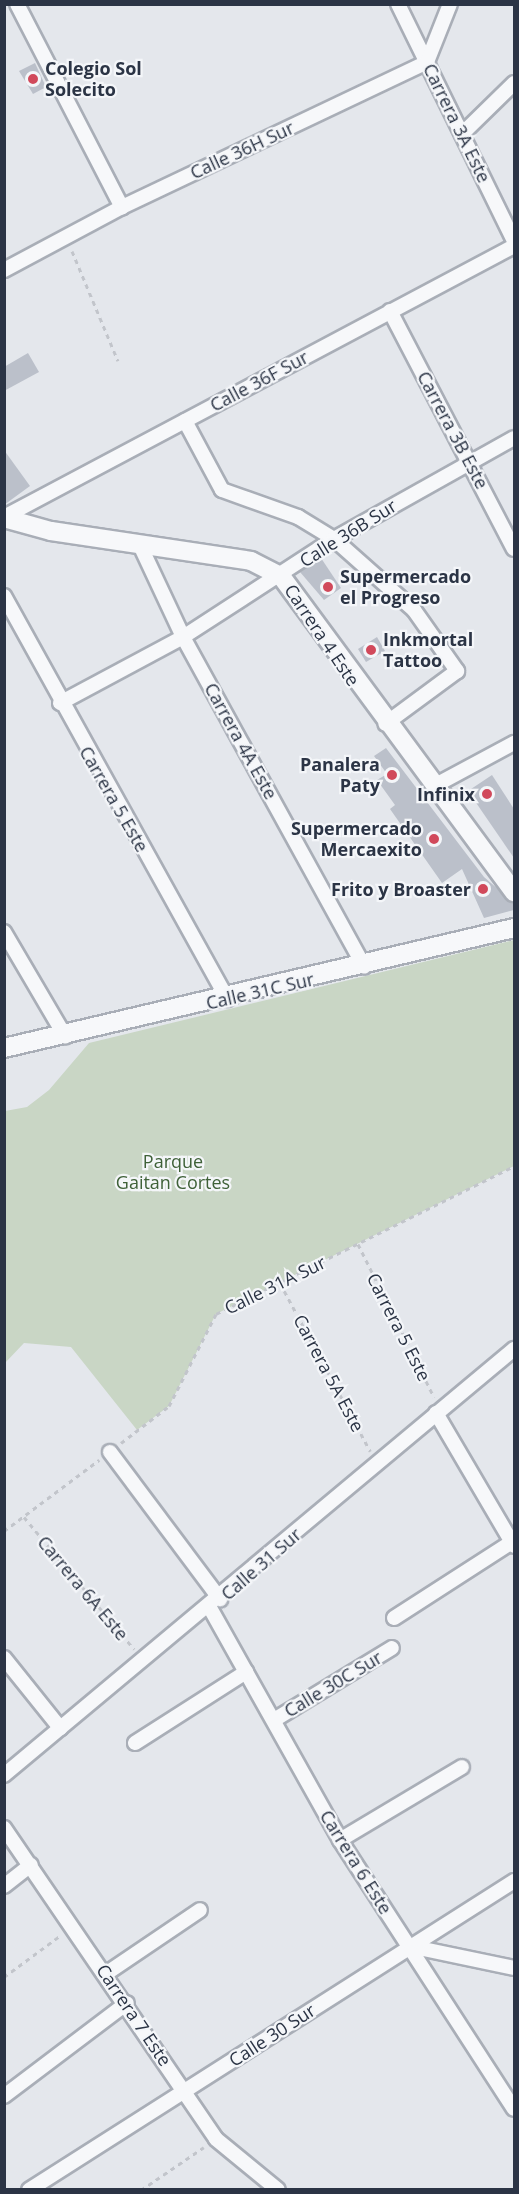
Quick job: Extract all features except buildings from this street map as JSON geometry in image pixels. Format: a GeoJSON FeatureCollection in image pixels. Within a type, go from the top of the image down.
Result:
{"type":"FeatureCollection","features":[{"type":"Feature","properties":{"kind":"street"},"geometry":{"type":"LineString","coordinates":[[17,4],[122,207]]}},
{"type":"Feature","properties":{"kind":"street","name":"Carrera 3A Este"},"geometry":{"type":"LineString","coordinates":[[398,4],[514,243]]}},
{"type":"Feature","properties":{"kind":"street"},"geometry":{"type":"LineString","coordinates":[[427,62],[450,4]]}},
{"type":"Feature","properties":{"kind":"street","name":"Calle 36H Sur"},"geometry":{"type":"LineString","coordinates":[[4,270],[65,235],[427,62]]}},
{"type":"Feature","properties":{"kind":"street"},"geometry":{"type":"LineString","coordinates":[[462,134],[514,83]]}},
{"type":"Feature","properties":{"kind":"street","name":"Calle 36F Sur"},"geometry":{"type":"LineString","coordinates":[[4,517],[390,312],[514,243]]}},
{"type":"Feature","properties":{"kind":"street","name":"Carrera 3B Este"},"geometry":{"type":"LineString","coordinates":[[390,312],[514,549]]}},
{"type":"Feature","properties":{"kind":"street"},"geometry":{"type":"LineString","coordinates":[[185,420],[222,490],[298,517],[334,538],[414,610],[457,671],[385,724]]}},
{"type":"Feature","properties":{"kind":"street","name":"Calle 36B Sur"},"geometry":{"type":"LineString","coordinates":[[60,703],[183,637],[281,576],[334,538],[514,438]]}},
{"type":"Feature","properties":{"kind":"street","name":"Carrera 4 Este"},"geometry":{"type":"LineString","coordinates":[[4,517],[140,545],[251,561],[281,576],[385,724],[514,892]]}},
{"type":"Feature","properties":{"kind":"street","name":"Carrera 4A Este"},"geometry":{"type":"LineString","coordinates":[[140,545],[183,637],[364,966]]}},
{"type":"Feature","properties":{"kind":"street","name":"Carrera 5 Este"},"geometry":{"type":"LineString","coordinates":[[4,596],[60,703],[227,999]]}},
{"type":"Feature","properties":{"kind":"street"},"geometry":{"type":"LineString","coordinates":[[434,786],[514,743]]}},
{"type":"Feature","properties":{"kind":"street","name":"Calle 31C Sur"},"geometry":{"type":"LineString","coordinates":[[4,1048],[227,999],[514,928]]}},
{"type":"Feature","properties":{"kind":"street"},"geometry":{"type":"LineString","coordinates":[[4,932],[65,1036]]}},
{"type":"Feature","properties":{"kind":"street","name":"Calle 31 Sur"},"geometry":{"type":"LineString","coordinates":[[4,1775],[142,1660],[215,1604],[438,1411],[514,1349]]}},
{"type":"Feature","properties":{"kind":"street"},"geometry":{"type":"LineString","coordinates":[[394,1618],[513,1544],[438,1411]]}},
{"type":"Feature","properties":{"kind":"street","name":"Carrera 6 Este"},"geometry":{"type":"LineString","coordinates":[[110,1452],[215,1604],[246,1672],[340,1840],[514,2109]]}},
{"type":"Feature","properties":{"kind":"street","name":"Calle 30C Sur"},"geometry":{"type":"LineString","coordinates":[[274,1720],[392,1648]]}},
{"type":"Feature","properties":{"kind":"street"},"geometry":{"type":"LineString","coordinates":[[4,1658],[60,1728]]}},
{"type":"Feature","properties":{"kind":"street"},"geometry":{"type":"LineString","coordinates":[[135,1743],[246,1672]]}},
{"type":"Feature","properties":{"kind":"street"},"geometry":{"type":"LineString","coordinates":[[340,1840],[462,1767]]}},
{"type":"Feature","properties":{"kind":"street","name":"Carrera 7 Este"},"geometry":{"type":"LineString","coordinates":[[4,1828],[127,2003],[216,2139],[278,2190]]}},
{"type":"Feature","properties":{"kind":"street"},"geometry":{"type":"LineString","coordinates":[[4,1886],[31,1865]]}},
{"type":"Feature","properties":{"kind":"street","name":"Calle 30 Sur"},"geometry":{"type":"LineString","coordinates":[[29,2190],[514,1881]]}},
{"type":"Feature","properties":{"kind":"street"},"geometry":{"type":"LineString","coordinates":[[106,1973],[200,1910]]}},
{"type":"Feature","properties":{"kind":"street"},"geometry":{"type":"LineString","coordinates":[[409,1946],[514,1968]]}},
{"type":"Feature","properties":{"kind":"street"},"geometry":{"type":"LineString","coordinates":[[4,2096],[127,2003]]}},
{"type":"Feature","properties":{"kind":"path"},"geometry":{"type":"LineString","coordinates":[[65,235],[118,361]]}},
{"type":"Feature","properties":{"kind":"path","name":"Calle 31A Sur"},"geometry":{"type":"LineString","coordinates":[[4,1531],[170,1406],[216,1314],[514,1166]]}},
{"type":"Feature","properties":{"kind":"path","name":"Carrera 5 Este"},"geometry":{"type":"LineString","coordinates":[[358,1244],[438,1411]]}},
{"type":"Feature","properties":{"kind":"path","name":"Carrera 5A Este"},"geometry":{"type":"LineString","coordinates":[[280,1283],[377,1464]]}},
{"type":"Feature","properties":{"kind":"path","name":"Carrera 6A Este"},"geometry":{"type":"LineString","coordinates":[[24,1517],[142,1660]]}},
{"type":"Feature","properties":{"kind":"path"},"geometry":{"type":"LineString","coordinates":[[4,1977],[74,1926]]}},
{"type":"Feature","properties":{"kind":"path"},"geometry":{"type":"LineString","coordinates":[[141,2190],[216,2139]]}},
{"type":"Feature","properties":{"kind":"green space","name":"Parque Gaitan Cortes"},"geometry":{"type":"Polygon","coordinates":[[[514,940],[514,1166],[216,1314],[169,1406],[137,1430],[71,1347],[24,1343],[5,1363],[5,1111],[27,1107],[49,1090],[89,1043],[514,940]]]}},
{"type":"Feature","properties":{"kind":"place","name":"Colegio Sol Solecito"},"geometry":{"type":"Point","coordinates":[33,79]}},
{"type":"Feature","properties":{"kind":"place","name":"Supermercado el Progreso"},"geometry":{"type":"Point","coordinates":[328,587]}},
{"type":"Feature","properties":{"kind":"place","name":"Inkmortal Tattoo"},"geometry":{"type":"Point","coordinates":[371,650]}},
{"type":"Feature","properties":{"kind":"place","name":"Panalera Paty"},"geometry":{"type":"Point","coordinates":[392,775]}},
{"type":"Feature","properties":{"kind":"place","name":"Infinix"},"geometry":{"type":"Point","coordinates":[487,794]}},
{"type":"Feature","properties":{"kind":"place","name":"Supermercado Mercaexito"},"geometry":{"type":"Point","coordinates":[434,839]}},
{"type":"Feature","properties":{"kind":"place","name":"Frito y Broaster"},"geometry":{"type":"Point","coordinates":[483,889]}}]}
